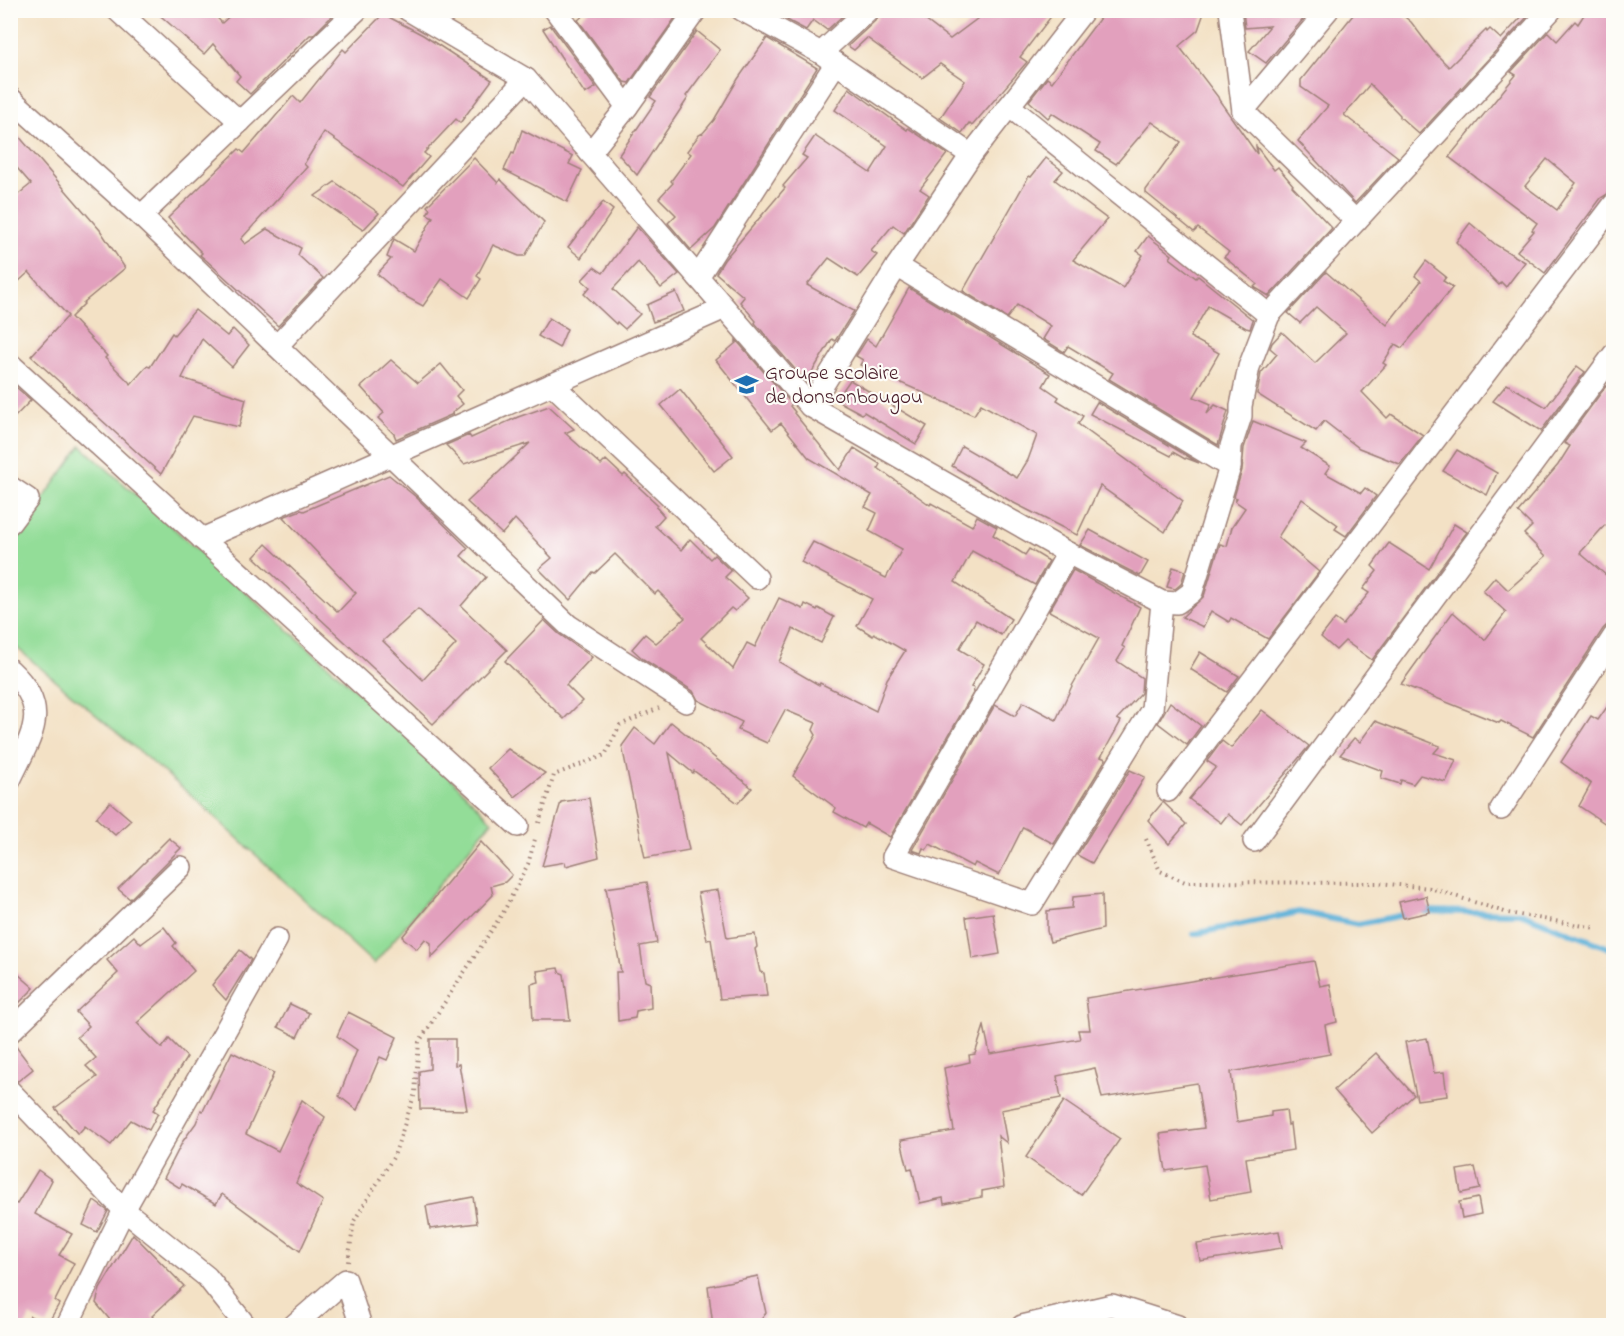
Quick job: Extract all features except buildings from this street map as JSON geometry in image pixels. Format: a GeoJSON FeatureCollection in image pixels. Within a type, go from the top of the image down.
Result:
{"type":"FeatureCollection","features":[{"type":"Feature","properties":{"kind":"street"},"geometry":{"type":"LineString","coordinates":[[117,10],[240,122]]}},
{"type":"Feature","properties":{"kind":"street"},"geometry":{"type":"LineString","coordinates":[[141,216],[357,10]]}},
{"type":"Feature","properties":{"kind":"street"},"geometry":{"type":"LineString","coordinates":[[408,10],[526,79],[810,406],[1068,553],[1162,602],[1177,603],[1192,591],[1230,467],[1231,446],[1241,416],[1240,406],[1249,367],[1269,315],[1551,10]]}},
{"type":"Feature","properties":{"kind":"street"},"geometry":{"type":"LineString","coordinates":[[555,10],[627,107]]}},
{"type":"Feature","properties":{"kind":"street"},"geometry":{"type":"LineString","coordinates":[[590,153],[627,107],[696,10]]}},
{"type":"Feature","properties":{"kind":"street"},"geometry":{"type":"LineString","coordinates":[[742,10],[828,58],[970,155]]}},
{"type":"Feature","properties":{"kind":"street"},"geometry":{"type":"LineString","coordinates":[[698,277],[828,58],[868,10]]}},
{"type":"Feature","properties":{"kind":"street"},"geometry":{"type":"LineString","coordinates":[[810,406],[897,266],[970,155],[1084,10]]}},
{"type":"Feature","properties":{"kind":"street"},"geometry":{"type":"LineString","coordinates":[[1230,10],[1244,111],[1356,221]]}},
{"type":"Feature","properties":{"kind":"street"},"geometry":{"type":"LineString","coordinates":[[1244,111],[1328,10]]}},
{"type":"Feature","properties":{"kind":"street"},"geometry":{"type":"LineString","coordinates":[[277,346],[526,79]]}},
{"type":"Feature","properties":{"kind":"street"},"geometry":{"type":"LineString","coordinates":[[10,98],[141,216],[568,625],[681,700]]}},
{"type":"Feature","properties":{"kind":"street"},"geometry":{"type":"LineString","coordinates":[[1009,106],[1269,315]]}},
{"type":"Feature","properties":{"kind":"street"},"geometry":{"type":"LineString","coordinates":[[1168,791],[1614,204]]}},
{"type":"Feature","properties":{"kind":"street"},"geometry":{"type":"LineString","coordinates":[[897,266],[1230,467]]}},
{"type":"Feature","properties":{"kind":"street"},"geometry":{"type":"LineString","coordinates":[[202,539],[725,308]]}},
{"type":"Feature","properties":{"kind":"street"},"geometry":{"type":"LineString","coordinates":[[1254,841],[1614,354]]}},
{"type":"Feature","properties":{"kind":"street"},"geometry":{"type":"LineString","coordinates":[[10,364],[202,539],[531,830]]}},
{"type":"Feature","properties":{"kind":"street"},"geometry":{"type":"LineString","coordinates":[[552,384],[757,578]]}},
{"type":"Feature","properties":{"kind":"street"},"geometry":{"type":"LineString","coordinates":[[10,487],[28,499],[10,523]]}},
{"type":"Feature","properties":{"kind":"street"},"geometry":{"type":"LineString","coordinates":[[1068,553],[893,857],[1032,904],[1152,709],[1162,602]]}},
{"type":"Feature","properties":{"kind":"street"},"geometry":{"type":"LineString","coordinates":[[1501,809],[1614,636]]}},
{"type":"Feature","properties":{"kind":"street"},"geometry":{"type":"LineString","coordinates":[[10,670],[24,683],[36,707],[34,728],[10,780]]}},
{"type":"Feature","properties":{"kind":"street"},"geometry":{"type":"LineString","coordinates":[[10,1032],[181,867]]}},
{"type":"Feature","properties":{"kind":"street"},"geometry":{"type":"LineString","coordinates":[[67,1326],[124,1210],[277,939]]}},
{"type":"Feature","properties":{"kind":"street"},"geometry":{"type":"LineString","coordinates":[[10,1091],[124,1210],[207,1277],[246,1326]]}},
{"type":"Feature","properties":{"kind":"street"},"geometry":{"type":"LineString","coordinates":[[293,1326],[345,1280],[361,1326]]}},
{"type":"Feature","properties":{"kind":"street"},"geometry":{"type":"LineString","coordinates":[[1022,1326],[1112,1305],[1178,1326]]}},
{"type":"Feature","properties":{"kind":"path"},"geometry":{"type":"LineString","coordinates":[[345,1280],[354,1221],[394,1156],[415,1093],[419,1042],[504,911],[528,864],[531,830],[554,775],[605,755],[620,725],[681,700]]}},
{"type":"Feature","properties":{"kind":"path"},"geometry":{"type":"LineString","coordinates":[[1146,839],[1160,871],[1185,882],[1378,883],[1430,888],[1508,913],[1596,928]]}},
{"type":"Feature","properties":{"kind":"green space"},"geometry":{"type":"Polygon","coordinates":[[[81,446],[420,747],[492,821],[374,964],[193,797],[11,643],[11,544],[81,446]]]}},
{"type":"Feature","properties":{"kind":"waterway"},"geometry":{"type":"LineString","coordinates":[[1421,911],[1520,913],[1614,950]]}},
{"type":"Feature","properties":{"kind":"waterway"},"geometry":{"type":"LineString","coordinates":[[1194,934],[1299,912],[1358,924],[1408,914]]}},
{"type":"Feature","properties":{"kind":"place","name":"Groupe scolaire de donsonbougou"},"geometry":{"type":"Point","coordinates":[747,384]}}]}
